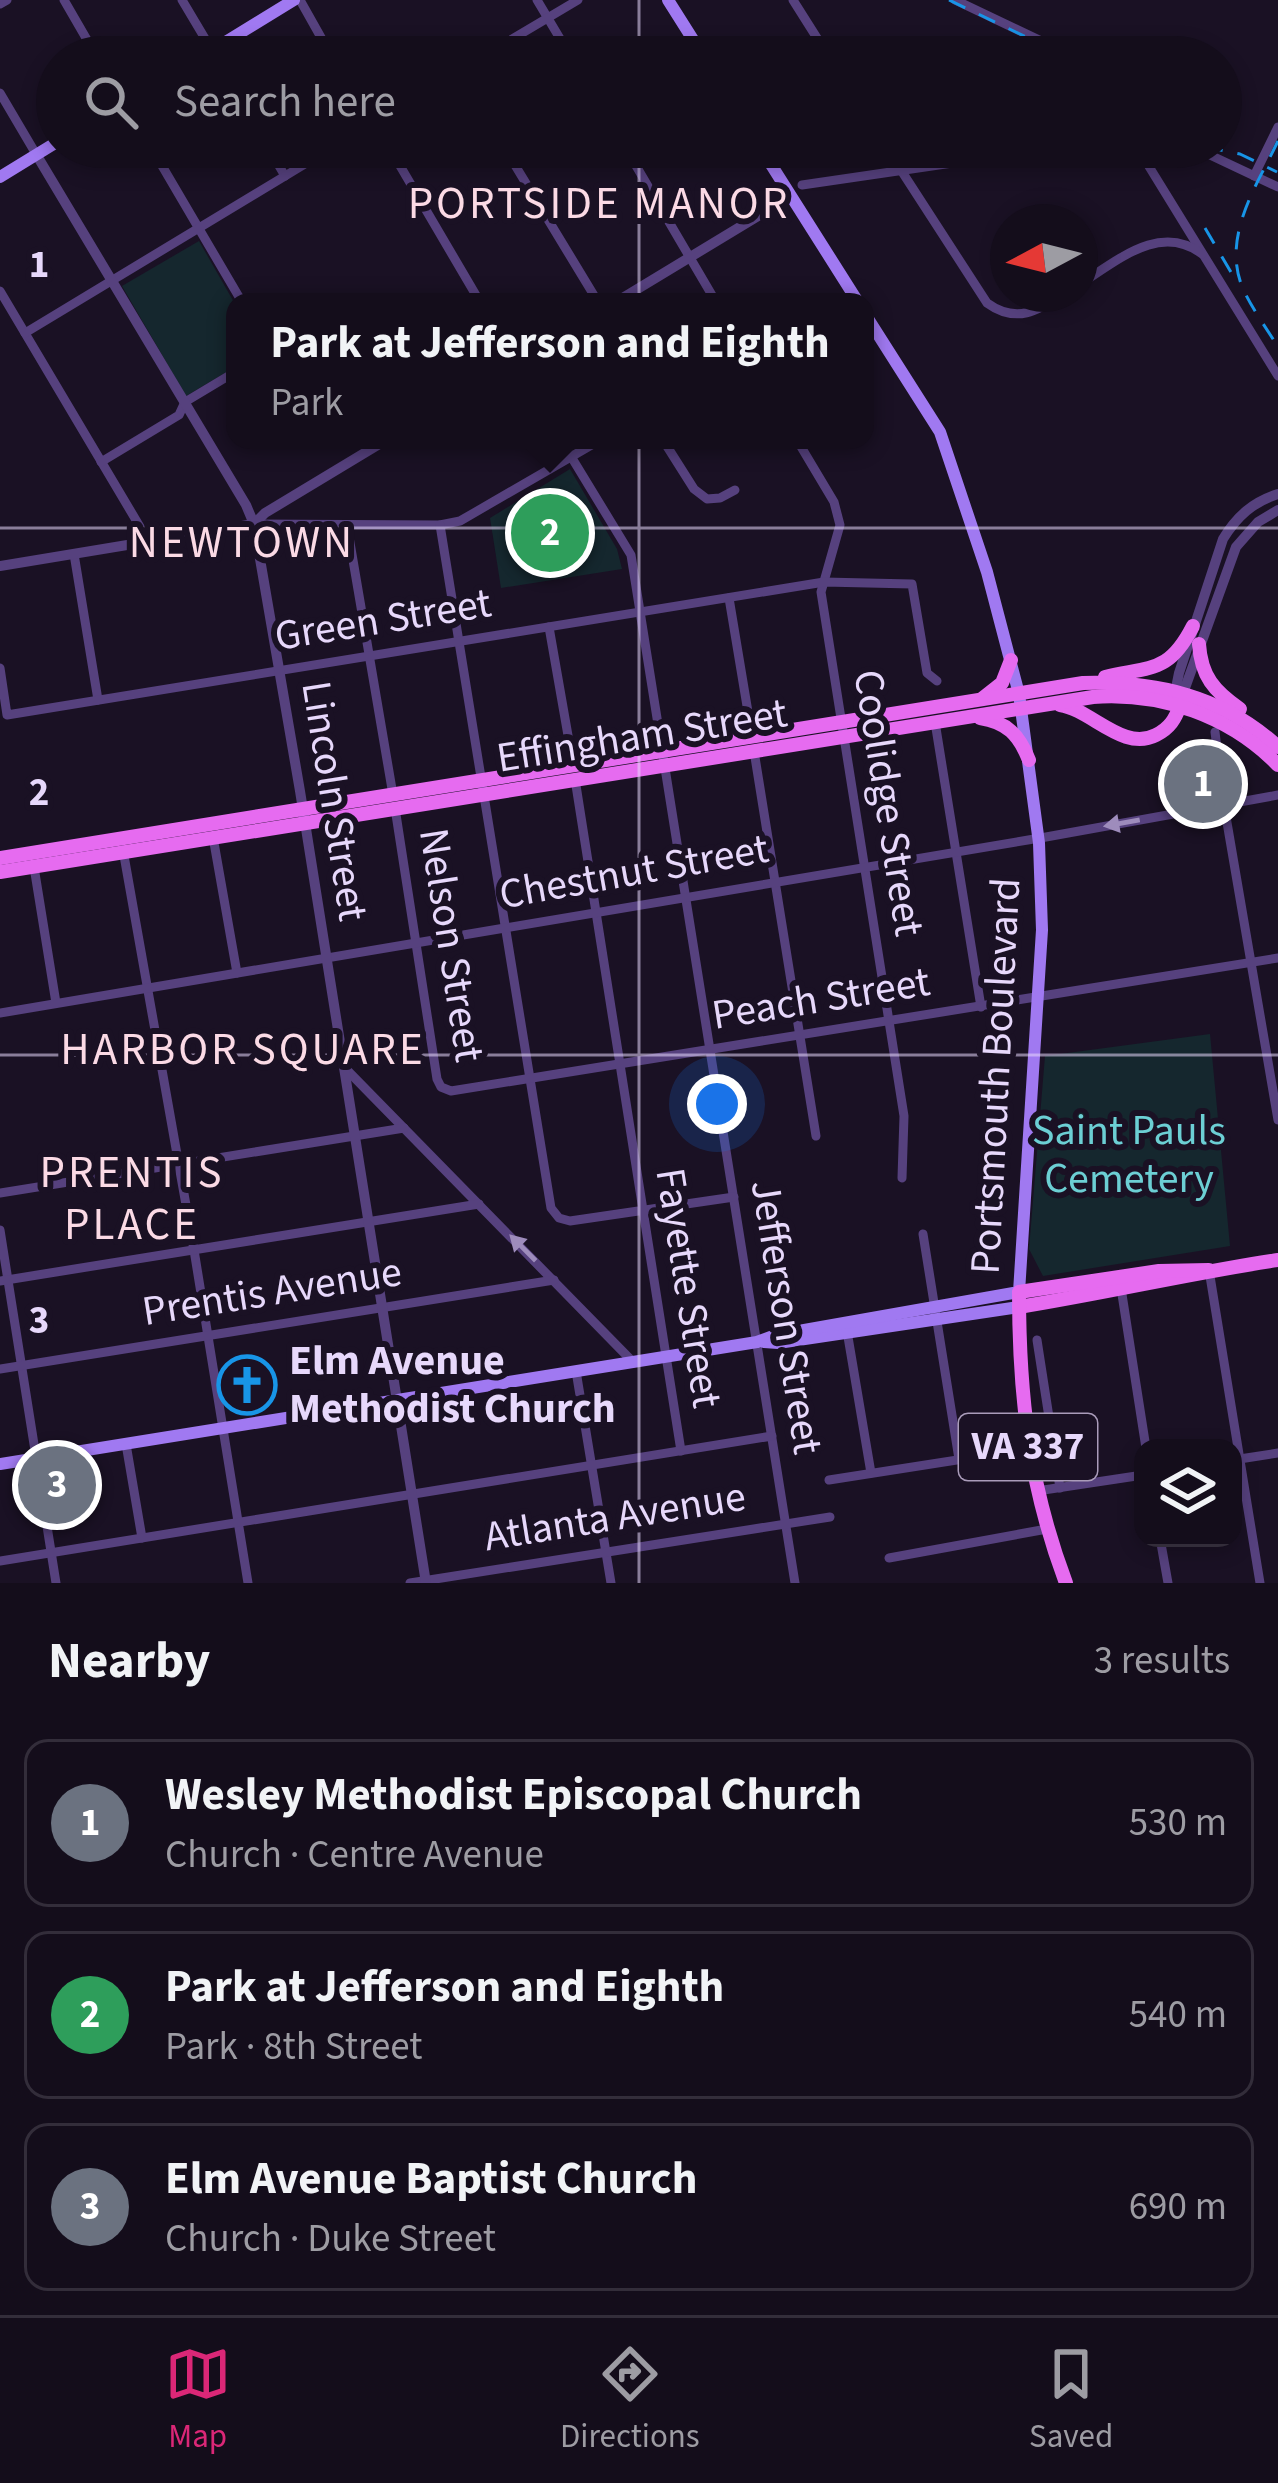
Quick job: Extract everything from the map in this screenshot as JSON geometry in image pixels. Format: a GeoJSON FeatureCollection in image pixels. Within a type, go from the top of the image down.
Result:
{"type":"FeatureCollection","features":[{"type":"Feature","properties":{"kind":"main road"},"geometry":{"type":"LineString","coordinates":[[240,36],[297,0]]}},
{"type":"Feature","properties":{"kind":"main road"},"geometry":{"type":"LineString","coordinates":[[668,0],[691,36]]}},
{"type":"Feature","properties":{"kind":"main road"},"geometry":{"type":"LineString","coordinates":[[0,177],[36,154]]}},
{"type":"Feature","properties":{"kind":"main road"},"geometry":{"type":"LineString","coordinates":[[773,168],[852,293]]}},
{"type":"Feature","properties":{"kind":"main road","name":"Portsmouth Boulevard"},"geometry":{"type":"LineString","coordinates":[[874,328],[940,432],[985,563],[1020,701],[1038,837],[1042,931],[1021,1227],[1020,1383],[1037,1491],[1066,1583]]}},
{"type":"Feature","properties":{"kind":"main road"},"geometry":{"type":"LineString","coordinates":[[1083,682],[1165,663],[1182,647],[1193,626]]}},
{"type":"Feature","properties":{"kind":"main road"},"geometry":{"type":"LineString","coordinates":[[1199,644],[1208,680],[1278,746]]}},
{"type":"Feature","properties":{"kind":"main road"},"geometry":{"type":"LineString","coordinates":[[978,701],[1002,683],[1011,660]]}},
{"type":"Feature","properties":{"kind":"main road","name":"Effingham Street"},"geometry":{"type":"LineString","coordinates":[[843,730],[970,716],[1083,682],[1122,682],[1156,686],[1244,736],[1278,765]]}},
{"type":"Feature","properties":{"kind":"main road","name":"Effingham Street"},"geometry":{"type":"LineString","coordinates":[[0,872],[122,846],[843,730],[978,701],[1040,705],[1116,695],[1177,698],[1228,711],[1278,746]]}},
{"type":"Feature","properties":{"kind":"main road"},"geometry":{"type":"LineString","coordinates":[[1040,705],[1076,708],[1131,739],[1152,737],[1170,725],[1177,698]]}},
{"type":"Feature","properties":{"kind":"main road"},"geometry":{"type":"LineString","coordinates":[[970,716],[1011,729],[1029,760]]}},
{"type":"Feature","properties":{"kind":"main road","name":"Effingham Street"},"geometry":{"type":"LineString","coordinates":[[0,859],[213,837],[303,816]]}},
{"type":"Feature","properties":{"kind":"main road"},"geometry":{"type":"LineString","coordinates":[[0,1464],[757,1342],[778,1343],[1120,1283],[1159,1271],[1209,1270],[1278,1260]]}},
{"type":"Feature","properties":{"kind":"street"},"geometry":{"type":"LineString","coordinates":[[64,0],[85,36]]}},
{"type":"Feature","properties":{"kind":"street"},"geometry":{"type":"LineString","coordinates":[[182,0],[200,36]]}},
{"type":"Feature","properties":{"kind":"street"},"geometry":{"type":"LineString","coordinates":[[297,0],[319,36]]}},
{"type":"Feature","properties":{"kind":"street"},"geometry":{"type":"LineString","coordinates":[[536,0],[559,36]]}},
{"type":"Feature","properties":{"kind":"street"},"geometry":{"type":"LineString","coordinates":[[518,36],[578,0]]}},
{"type":"Feature","properties":{"kind":"street"},"geometry":{"type":"LineString","coordinates":[[793,0],[816,36]]}},
{"type":"Feature","properties":{"kind":"street"},"geometry":{"type":"LineString","coordinates":[[956,0],[1031,36]]}},
{"type":"Feature","properties":{"kind":"street","name":"Lincoln Street"},"geometry":{"type":"LineString","coordinates":[[0,93],[36,154]]}},
{"type":"Feature","properties":{"kind":"street"},"geometry":{"type":"LineString","coordinates":[[1254,176],[1278,127]]}},
{"type":"Feature","properties":{"kind":"street","name":"Lincoln Street"},"geometry":{"type":"LineString","coordinates":[[44,168],[254,524],[426,1582]]}},
{"type":"Feature","properties":{"kind":"street"},"geometry":{"type":"LineString","coordinates":[[163,168],[237,293]]}},
{"type":"Feature","properties":{"kind":"street"},"geometry":{"type":"LineString","coordinates":[[280,168],[285,176]]}},
{"type":"Feature","properties":{"kind":"street"},"geometry":{"type":"LineString","coordinates":[[25,333],[298,168]]}},
{"type":"Feature","properties":{"kind":"street"},"geometry":{"type":"LineString","coordinates":[[401,168],[475,293]]}},
{"type":"Feature","properties":{"kind":"street"},"geometry":{"type":"LineString","coordinates":[[517,168],[593,293]]}},
{"type":"Feature","properties":{"kind":"street"},"geometry":{"type":"LineString","coordinates":[[637,168],[710,293]]}},
{"type":"Feature","properties":{"kind":"street"},"geometry":{"type":"LineString","coordinates":[[900,168],[990,306]]}},
{"type":"Feature","properties":{"kind":"street"},"geometry":{"type":"LineString","coordinates":[[802,185],[922,168]]}},
{"type":"Feature","properties":{"kind":"street"},"geometry":{"type":"LineString","coordinates":[[1150,168],[1278,376]]}},
{"type":"Feature","properties":{"kind":"street"},"geometry":{"type":"LineString","coordinates":[[1237,168],[1278,187]]}},
{"type":"Feature","properties":{"kind":"street"},"geometry":{"type":"LineString","coordinates":[[631,293],[791,196]]}},
{"type":"Feature","properties":{"kind":"street"},"geometry":{"type":"LineString","coordinates":[[1098,273],[1157,241],[1183,243],[1205,258]]}},
{"type":"Feature","properties":{"kind":"street"},"geometry":{"type":"LineString","coordinates":[[0,291],[149,542]]}},
{"type":"Feature","properties":{"kind":"street"},"geometry":{"type":"LineString","coordinates":[[1002,312],[1033,312]]}},
{"type":"Feature","properties":{"kind":"street"},"geometry":{"type":"LineString","coordinates":[[101,462],[179,415],[185,402],[226,377]]}},
{"type":"Feature","properties":{"kind":"street"},"geometry":{"type":"LineString","coordinates":[[254,524],[371,449]]}},
{"type":"Feature","properties":{"kind":"street","name":"Jefferson Street"},"geometry":{"type":"LineString","coordinates":[[567,449],[631,555],[795,1583]]}},
{"type":"Feature","properties":{"kind":"street"},"geometry":{"type":"LineString","coordinates":[[0,566],[254,524],[440,525],[460,521],[585,449]]}},
{"type":"Feature","properties":{"kind":"street"},"geometry":{"type":"LineString","coordinates":[[669,449],[694,489],[707,500],[735,490]]}},
{"type":"Feature","properties":{"kind":"street"},"geometry":{"type":"LineString","coordinates":[[802,449],[834,502],[840,525],[824,582]]}},
{"type":"Feature","properties":{"kind":"street"},"geometry":{"type":"LineString","coordinates":[[1177,698],[1177,680],[1193,626],[1228,531],[1248,508],[1278,494]]}},
{"type":"Feature","properties":{"kind":"street"},"geometry":{"type":"LineString","coordinates":[[1177,698],[1236,547],[1258,521],[1278,510]]}},
{"type":"Feature","properties":{"kind":"street","name":"Nelson Street"},"geometry":{"type":"LineString","coordinates":[[347,525],[436,1078],[446,1090]]}},
{"type":"Feature","properties":{"kind":"street"},"geometry":{"type":"LineString","coordinates":[[440,525],[551,1208],[559,1218],[570,1221],[734,1197]]}},
{"type":"Feature","properties":{"kind":"street"},"geometry":{"type":"LineString","coordinates":[[74,554],[98,700]]}},
{"type":"Feature","properties":{"kind":"street","name":"Green Street"},"geometry":{"type":"LineString","coordinates":[[0,668],[7,715],[824,582],[912,584],[927,673],[937,681]]}},
{"type":"Feature","properties":{"kind":"street","name":"Coolidge Street"},"geometry":{"type":"LineString","coordinates":[[824,582],[821,592],[905,1123],[902,1178]]}},
{"type":"Feature","properties":{"kind":"street"},"geometry":{"type":"LineString","coordinates":[[729,598],[816,1136]]}},
{"type":"Feature","properties":{"kind":"street","name":"Fayette Street"},"geometry":{"type":"LineString","coordinates":[[549,627],[680,1451]]}},
{"type":"Feature","properties":{"kind":"street"},"geometry":{"type":"LineString","coordinates":[[935,722],[981,1006]]}},
{"type":"Feature","properties":{"kind":"street"},"geometry":{"type":"LineString","coordinates":[[1215,732],[1278,1120]]}},
{"type":"Feature","properties":{"kind":"street","name":"Chestnut Street"},"geometry":{"type":"LineString","coordinates":[[0,1013],[1278,795]]}},
{"type":"Feature","properties":{"kind":"street"},"geometry":{"type":"LineString","coordinates":[[213,837],[237,973]]}},
{"type":"Feature","properties":{"kind":"street"},"geometry":{"type":"LineString","coordinates":[[122,846],[248,1583]]}},
{"type":"Feature","properties":{"kind":"street"},"geometry":{"type":"LineString","coordinates":[[34,867],[56,1003]]}},
{"type":"Feature","properties":{"kind":"street","name":"Peach Street"},"geometry":{"type":"LineString","coordinates":[[446,1090],[1278,958]]}},
{"type":"Feature","properties":{"kind":"street"},"geometry":{"type":"LineString","coordinates":[[344,1067],[634,1362]]}},
{"type":"Feature","properties":{"kind":"street"},"geometry":{"type":"LineString","coordinates":[[0,1192],[404,1128]]}},
{"type":"Feature","properties":{"kind":"street"},"geometry":{"type":"LineString","coordinates":[[4,1280],[478,1204]]}},
{"type":"Feature","properties":{"kind":"street"},"geometry":{"type":"LineString","coordinates":[[0,1230],[4,1280],[56,1583]]}},
{"type":"Feature","properties":{"kind":"street"},"geometry":{"type":"LineString","coordinates":[[923,1234],[959,1459]]}},
{"type":"Feature","properties":{"kind":"street"},"geometry":{"type":"LineString","coordinates":[[1209,1270],[1233,1439]]}},
{"type":"Feature","properties":{"kind":"street","name":"Prentis Avenue"},"geometry":{"type":"LineString","coordinates":[[0,1369],[554,1280]]}},
{"type":"Feature","properties":{"kind":"street"},"geometry":{"type":"LineString","coordinates":[[1120,1283],[1145,1439]]}},
{"type":"Feature","properties":{"kind":"street"},"geometry":{"type":"LineString","coordinates":[[846,1328],[871,1473]]}},
{"type":"Feature","properties":{"kind":"street"},"geometry":{"type":"LineString","coordinates":[[1037,1340],[1060,1488]]}},
{"type":"Feature","properties":{"kind":"street"},"geometry":{"type":"LineString","coordinates":[[576,1371],[611,1583]]}},
{"type":"Feature","properties":{"kind":"street"},"geometry":{"type":"LineString","coordinates":[[0,1561],[772,1436]]}},
{"type":"Feature","properties":{"kind":"street"},"geometry":{"type":"LineString","coordinates":[[127,1444],[142,1538]]}},
{"type":"Feature","properties":{"kind":"street"},"geometry":{"type":"LineString","coordinates":[[829,1480],[1028,1449]]}},
{"type":"Feature","properties":{"kind":"street"},"geometry":{"type":"LineString","coordinates":[[1242,1459],[1278,1453]]}},
{"type":"Feature","properties":{"kind":"street"},"geometry":{"type":"LineString","coordinates":[[1037,1491],[1134,1476]]}},
{"type":"Feature","properties":{"kind":"street"},"geometry":{"type":"LineString","coordinates":[[1242,1491],[1260,1583]]}},
{"type":"Feature","properties":{"kind":"street","name":"Atlanta Avenue"},"geometry":{"type":"LineString","coordinates":[[410,1583],[830,1517]]}},
{"type":"Feature","properties":{"kind":"street"},"geometry":{"type":"LineString","coordinates":[[889,1558],[1047,1529]]}},
{"type":"Feature","properties":{"kind":"street"},"geometry":{"type":"LineString","coordinates":[[1162,1547],[1168,1583]]}},
{"type":"Feature","properties":{"kind":"green space"},"geometry":{"type":"Polygon","coordinates":[[[199,241],[229,293],[226,372],[186,396],[122,286],[199,241]]]}},
{"type":"Feature","properties":{"kind":"green space"},"geometry":{"type":"Polygon","coordinates":[[[570,469],[617,549],[622,569],[501,588],[490,518],[570,469]]]}},
{"type":"Feature","properties":{"kind":"green space","name":"Saint Pauls Cemetery"},"geometry":{"type":"Polygon","coordinates":[[[1210,1034],[1230,1246],[1043,1276],[1029,1249],[1045,1056],[1210,1034]]]}},
{"type":"Feature","properties":{"kind":"railway"},"geometry":{"type":"LineString","coordinates":[[949,0],[1024,36]]}},
{"type":"Feature","properties":{"kind":"railway"},"geometry":{"type":"LineString","coordinates":[[1278,141],[1251,195],[1236,252],[1244,291],[1278,347]]}},
{"type":"Feature","properties":{"kind":"railway"},"geometry":{"type":"LineString","coordinates":[[1242,155],[1277,172]]}},
{"type":"Feature","properties":{"kind":"railway"},"geometry":{"type":"LineString","coordinates":[[1205,228],[1235,279]]}},
{"type":"Feature","properties":{"kind":"place","name":"Park at Jefferson and Eighth"},"geometry":{"type":"Point","coordinates":[550,533]}},
{"type":"Feature","properties":{"kind":"place","name":"Wesley Methodist Episcopal Church"},"geometry":{"type":"Point","coordinates":[1203,784]}},
{"type":"Feature","properties":{"kind":"place","name":"Elm Avenue Methodist Church"},"geometry":{"type":"Point","coordinates":[247,1385]}},
{"type":"Feature","properties":{"kind":"place","name":"Elm Avenue Baptist Church"},"geometry":{"type":"Point","coordinates":[57,1485]}},
{"type":"Feature","properties":{"kind":"district","name":"PORTSIDE MANOR"},"geometry":{"type":"Point","coordinates":[599,204]}},
{"type":"Feature","properties":{"kind":"district","name":"NEWTOWN"},"geometry":{"type":"Point","coordinates":[242,543]}},
{"type":"Feature","properties":{"kind":"district","name":"HARBOR SQUARE"},"geometry":{"type":"Point","coordinates":[243,1050]}},
{"type":"Feature","properties":{"kind":"district","name":"PRENTIS PLACE"},"geometry":{"type":"Point","coordinates":[132,1199]}}]}
